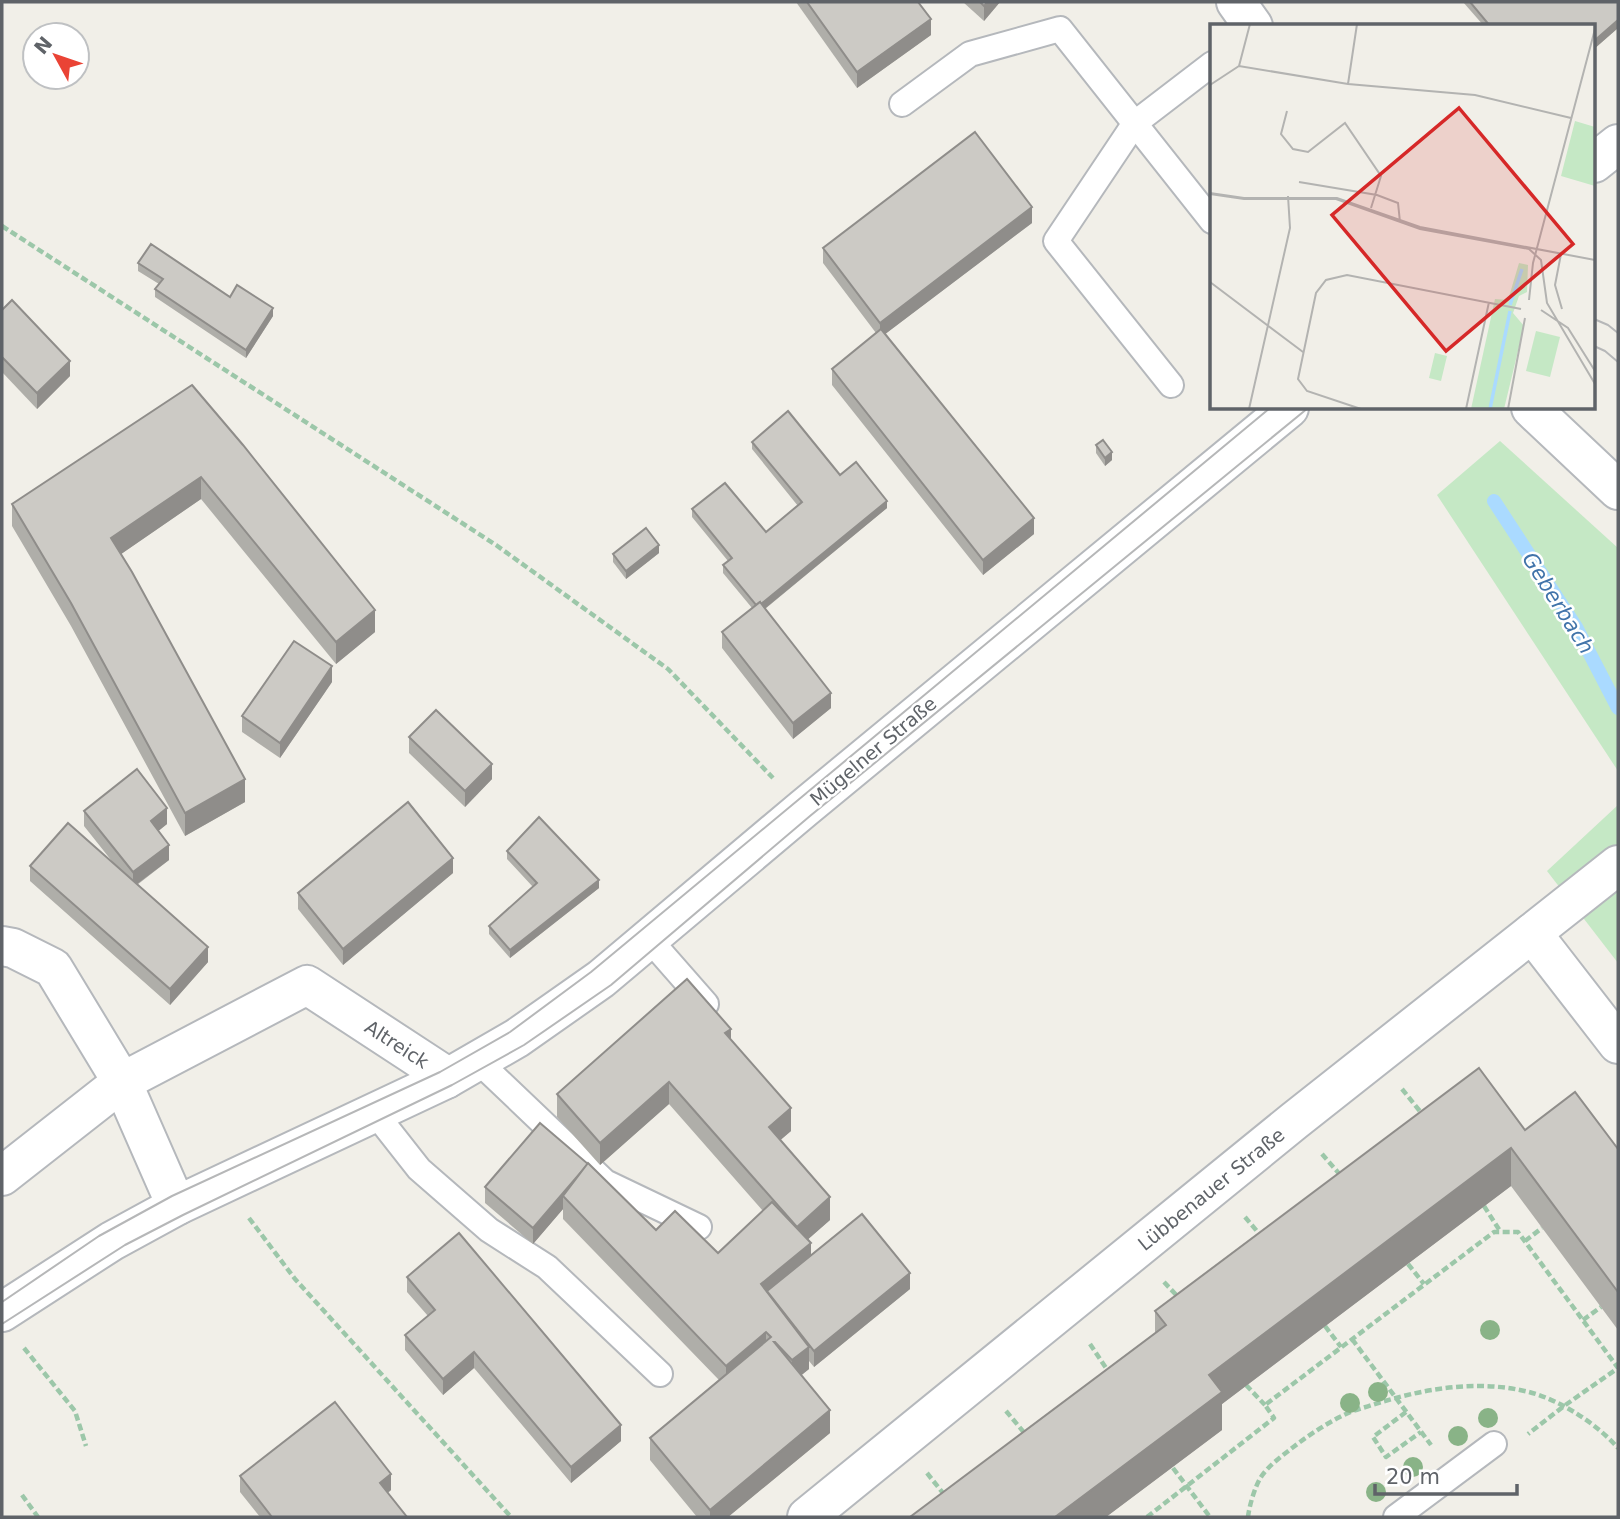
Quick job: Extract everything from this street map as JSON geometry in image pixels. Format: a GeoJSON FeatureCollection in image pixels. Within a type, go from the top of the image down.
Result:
{"type":"FeatureCollection","features":[{"type":"Feature","properties":{"kind":"street"},"geometry":{"type":"LineString","coordinates":[[1236,2],[1252,24]]}},
{"type":"Feature","properties":{"kind":"street"},"geometry":{"type":"LineString","coordinates":[[1596,161],[1618,144]]}},
{"type":"Feature","properties":{"kind":"street","name":"Mügelner Straße"},"geometry":{"type":"LineString","coordinates":[[462,1070],[517,1038],[601,979],[1287,410]]}},
{"type":"Feature","properties":{"kind":"street"},"geometry":{"type":"LineString","coordinates":[[1533,410],[1618,490]]}},
{"type":"Feature","properties":{"kind":"street","name":"Lübbenauer Straße"},"geometry":{"type":"LineString","coordinates":[[807,1517],[1293,1121],[1618,865]]}},
{"type":"Feature","properties":{"kind":"street"},"geometry":{"type":"LineString","coordinates":[[1532,933],[1618,1044]]}},
{"type":"Feature","properties":{"kind":"street"},"geometry":{"type":"LineString","coordinates":[[2,946],[13,948],[53,968],[122,1082],[178,1205]]}},
{"type":"Feature","properties":{"kind":"street","name":"Altreick"},"geometry":{"type":"LineString","coordinates":[[2,1177],[122,1082],[307,985],[440,1072],[462,1070]]}},
{"type":"Feature","properties":{"kind":"street","name":"Altreick"},"geometry":{"type":"LineString","coordinates":[[11,1327],[112,1241],[178,1205],[462,1070]]}},
{"type":"Feature","properties":{"kind":"lane"},"geometry":{"type":"LineString","coordinates":[[902,104],[970,54],[1060,29],[1210,217]]}},
{"type":"Feature","properties":{"kind":"lane"},"geometry":{"type":"LineString","coordinates":[[1171,385],[1056,242],[1135,123],[1210,66]]}},
{"type":"Feature","properties":{"kind":"lane"},"geometry":{"type":"LineString","coordinates":[[649,939],[714,1013]]}},
{"type":"Feature","properties":{"kind":"lane"},"geometry":{"type":"LineString","coordinates":[[462,1070],[605,1182],[699,1227]]}},
{"type":"Feature","properties":{"kind":"lane"},"geometry":{"type":"LineString","coordinates":[[376,1112],[419,1169],[489,1230],[547,1267],[660,1374]]}},
{"type":"Feature","properties":{"kind":"lane"},"geometry":{"type":"LineString","coordinates":[[1396,1517],[1422,1510],[1455,1474],[1494,1444]]}},
{"type":"Feature","properties":{"kind":"path"},"geometry":{"type":"LineString","coordinates":[[2,226],[496,545],[667,669],[803,809]]}},
{"type":"Feature","properties":{"kind":"path"},"geometry":{"type":"LineString","coordinates":[[1375,1056],[1424,1115]]}},
{"type":"Feature","properties":{"kind":"path"},"geometry":{"type":"LineString","coordinates":[[1293,1121],[1342,1177]]}},
{"type":"Feature","properties":{"kind":"path"},"geometry":{"type":"LineString","coordinates":[[1218,1182],[1269,1247]]}},
{"type":"Feature","properties":{"kind":"path"},"geometry":{"type":"LineString","coordinates":[[222,1184],[295,1279],[510,1517]]}},
{"type":"Feature","properties":{"kind":"path"},"geometry":{"type":"LineString","coordinates":[[1485,1206],[1501,1231]]}},
{"type":"Feature","properties":{"kind":"path"},"geometry":{"type":"LineString","coordinates":[[1525,1241],[1542,1228]]}},
{"type":"Feature","properties":{"kind":"path"},"geometry":{"type":"LineString","coordinates":[[1265,1405],[1494,1231],[1518,1232],[1618,1368],[1506,1451],[1494,1444]]}},
{"type":"Feature","properties":{"kind":"path"},"geometry":{"type":"LineString","coordinates":[[1408,1264],[1424,1284]]}},
{"type":"Feature","properties":{"kind":"path"},"geometry":{"type":"LineString","coordinates":[[1065,1307],[1116,1384]]}},
{"type":"Feature","properties":{"kind":"path"},"geometry":{"type":"LineString","coordinates":[[1583,1320],[1601,1307]]}},
{"type":"Feature","properties":{"kind":"path"},"geometry":{"type":"LineString","coordinates":[[1325,1326],[1341,1348]]}},
{"type":"Feature","properties":{"kind":"path"},"geometry":{"type":"LineString","coordinates":[[11,1327],[75,1412],[86,1446]]}},
{"type":"Feature","properties":{"kind":"path"},"geometry":{"type":"LineString","coordinates":[[1352,1339],[1455,1474]]}},
{"type":"Feature","properties":{"kind":"path"},"geometry":{"type":"LineString","coordinates":[[979,1377],[1027,1436]]}},
{"type":"Feature","properties":{"kind":"path"},"geometry":{"type":"LineString","coordinates":[[1147,1517],[1275,1418],[1245,1385]]}},
{"type":"Feature","properties":{"kind":"path"},"geometry":{"type":"LineString","coordinates":[[1248,1517],[1261,1477],[1311,1433],[1348,1413],[1395,1398],[1433,1390],[1477,1385],[1531,1392],[1564,1406],[1588,1421],[1618,1448]]}},
{"type":"Feature","properties":{"kind":"path"},"geometry":{"type":"LineString","coordinates":[[1406,1412],[1373,1437],[1387,1457],[1421,1432]]}},
{"type":"Feature","properties":{"kind":"path"},"geometry":{"type":"LineString","coordinates":[[901,1441],[953,1506]]}},
{"type":"Feature","properties":{"kind":"path"},"geometry":{"type":"LineString","coordinates":[[1172,1468],[1210,1517]]}},
{"type":"Feature","properties":{"kind":"path"},"geometry":{"type":"LineString","coordinates":[[22,1495],[38,1517]]}},
{"type":"Feature","properties":{"kind":"green space"},"geometry":{"type":"Polygon","coordinates":[[[1500,441],[1618,548],[1618,771],[1437,495],[1500,441]]]}},
{"type":"Feature","properties":{"kind":"green space"},"geometry":{"type":"Polygon","coordinates":[[[1618,805],[1618,963],[1547,871],[1618,805]]]}},
{"type":"Feature","properties":{"kind":"building"},"geometry":{"type":"Polygon","coordinates":[[[807,2],[918,2],[931,19],[857,72],[807,2]]]}},
{"type":"Feature","properties":{"kind":"building"},"geometry":{"type":"Polygon","coordinates":[[[1470,2],[1618,2],[1618,20],[1596,39],[1596,24],[1488,24],[1470,2]]]}},
{"type":"Feature","properties":{"kind":"building"},"geometry":{"type":"Polygon","coordinates":[[[975,132],[1032,207],[880,323],[823,248],[975,132]]]}},
{"type":"Feature","properties":{"kind":"building"},"geometry":{"type":"Polygon","coordinates":[[[151,244],[230,297],[237,285],[273,308],[246,350],[155,289],[163,279],[138,263],[151,244]]]}},
{"type":"Feature","properties":{"kind":"building"},"geometry":{"type":"Polygon","coordinates":[[[12,300],[70,361],[37,393],[2,357],[2,310],[12,300]]]}},
{"type":"Feature","properties":{"kind":"building"},"geometry":{"type":"Polygon","coordinates":[[[881,329],[1034,518],[983,560],[832,369],[881,329]]]}},
{"type":"Feature","properties":{"kind":"building"},"geometry":{"type":"Polygon","coordinates":[[[192,385],[375,610],[336,642],[201,477],[111,538],[245,779],[185,813],[71,603],[12,504],[192,385]]]}},
{"type":"Feature","properties":{"kind":"building"},"geometry":{"type":"Polygon","coordinates":[[[788,411],[840,475],[856,462],[887,501],[761,604],[760,602],[756,605],[723,565],[732,558],[692,509],[725,483],[766,532],[802,502],[752,442],[788,411]]]}},
{"type":"Feature","properties":{"kind":"building"},"geometry":{"type":"Polygon","coordinates":[[[1103,440],[1112,452],[1105,458],[1096,445],[1103,440]]]}},
{"type":"Feature","properties":{"kind":"building"},"geometry":{"type":"Polygon","coordinates":[[[646,528],[659,545],[626,571],[613,554],[646,528]]]}},
{"type":"Feature","properties":{"kind":"building"},"geometry":{"type":"Polygon","coordinates":[[[760,602],[831,693],[793,723],[722,632],[760,602]]]}},
{"type":"Feature","properties":{"kind":"building"},"geometry":{"type":"Polygon","coordinates":[[[294,641],[332,666],[280,743],[242,716],[294,641]]]}},
{"type":"Feature","properties":{"kind":"building"},"geometry":{"type":"Polygon","coordinates":[[[436,710],[492,764],[465,791],[409,737],[436,710]]]}},
{"type":"Feature","properties":{"kind":"building"},"geometry":{"type":"Polygon","coordinates":[[[137,769],[167,808],[151,821],[169,845],[133,872],[84,811],[137,769]]]}},
{"type":"Feature","properties":{"kind":"building"},"geometry":{"type":"Polygon","coordinates":[[[408,802],[453,858],[343,949],[298,893],[408,802]]]}},
{"type":"Feature","properties":{"kind":"building"},"geometry":{"type":"Polygon","coordinates":[[[539,817],[599,880],[510,950],[489,926],[537,883],[507,851],[539,817]]]}},
{"type":"Feature","properties":{"kind":"building"},"geometry":{"type":"Polygon","coordinates":[[[68,823],[208,947],[170,989],[30,866],[68,823]]]}},
{"type":"Feature","properties":{"kind":"building"},"geometry":{"type":"Polygon","coordinates":[[[687,979],[731,1029],[725,1033],[791,1108],[769,1127],[830,1197],[797,1227],[669,1082],[600,1143],[557,1094],[687,979]]]}},
{"type":"Feature","properties":{"kind":"building"},"geometry":{"type":"Polygon","coordinates":[[[1479,1068],[1525,1130],[1575,1092],[1618,1149],[1618,1292],[1511,1148],[1209,1375],[1222,1392],[1055,1517],[910,1517],[1166,1325],[1155,1311],[1479,1068]]]}},
{"type":"Feature","properties":{"kind":"building"},"geometry":{"type":"Polygon","coordinates":[[[540,1123],[588,1164],[533,1228],[485,1187],[540,1123]]]}},
{"type":"Feature","properties":{"kind":"building"},"geometry":{"type":"Polygon","coordinates":[[[588,1163],[656,1230],[675,1211],[718,1253],[772,1202],[811,1243],[761,1284],[809,1347],[792,1360],[774,1342],[830,1410],[710,1510],[650,1438],[771,1337],[766,1332],[726,1366],[563,1196],[588,1163]]]}},
{"type":"Feature","properties":{"kind":"building"},"geometry":{"type":"Polygon","coordinates":[[[862,1214],[910,1273],[814,1351],[767,1291],[862,1214]]]}},
{"type":"Feature","properties":{"kind":"building"},"geometry":{"type":"Polygon","coordinates":[[[459,1233],[621,1425],[571,1467],[474,1352],[443,1379],[405,1335],[435,1310],[407,1277],[459,1233]]]}},
{"type":"Feature","properties":{"kind":"building"},"geometry":{"type":"Polygon","coordinates":[[[335,1402],[391,1474],[380,1483],[407,1517],[272,1517],[240,1476],[335,1402]]]}},
{"type":"Feature","properties":{"kind":"waterway","name":"Geberbach"},"geometry":{"type":"LineString","coordinates":[[1494,501],[1576,627],[1618,708]]}},
{"type":"Feature","properties":{"kind":"tram line"},"geometry":{"type":"LineString","coordinates":[[1596,320],[1618,333]]}},
{"type":"Feature","properties":{"kind":"tram line"},"geometry":{"type":"LineString","coordinates":[[1596,347],[1618,362]]}},
{"type":"Feature","properties":{"kind":"tram line"},"geometry":{"type":"LineString","coordinates":[[2,1302],[99,1236],[172,1196],[440,1072],[510,1032],[591,972],[1268,410]]}},
{"type":"Feature","properties":{"kind":"tram line"},"geometry":{"type":"LineString","coordinates":[[2,1324],[125,1245],[452,1085],[524,1045],[611,985],[810,816],[1306,410]]}}]}
